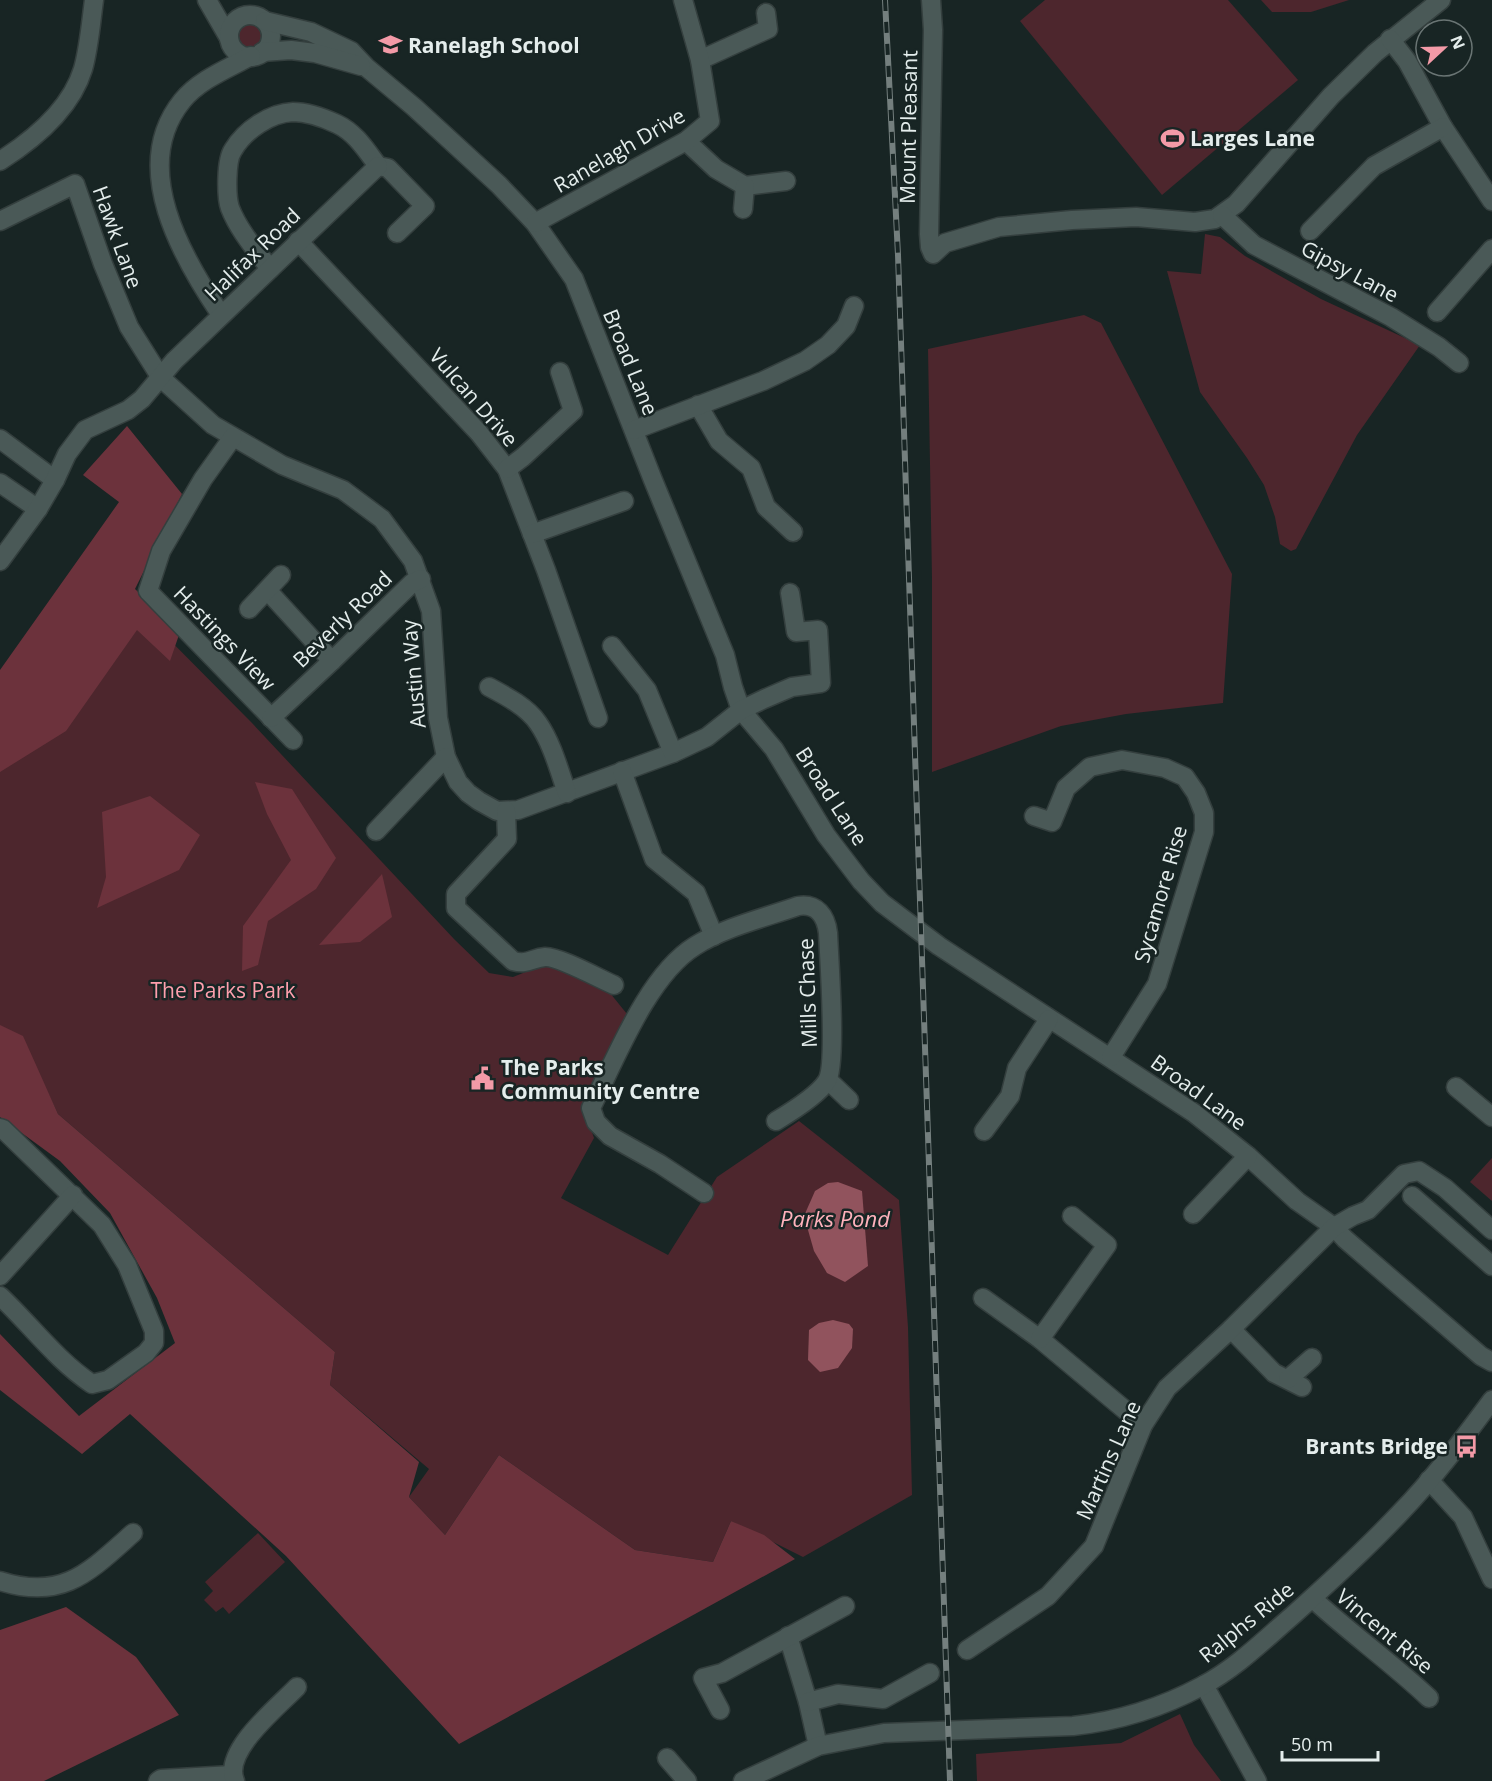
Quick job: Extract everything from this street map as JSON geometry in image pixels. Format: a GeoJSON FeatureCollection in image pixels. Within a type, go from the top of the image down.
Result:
{"type":"FeatureCollection","features":[{"type":"Feature","properties":{"kind":"street"},"geometry":{"type":"LineString","coordinates":[[0,161],[24,146],[66,103],[83,70],[94,0]]}},
{"type":"Feature","properties":{"kind":"street"},"geometry":{"type":"LineString","coordinates":[[207,0],[230,39]]}},
{"type":"Feature","properties":{"kind":"street","name":"Broad Lane"},"geometry":{"type":"LineString","coordinates":[[236,0],[260,18],[310,32],[351,51],[499,185],[535,223],[574,279],[725,655],[741,710],[774,748],[826,835],[861,881],[882,903],[974,970],[1194,1113],[1248,1156],[1297,1201],[1334,1227],[1354,1247],[1481,1356],[1492,1362]]}},
{"type":"Feature","properties":{"kind":"street","name":"Ranelagh Drive"},"geometry":{"type":"LineString","coordinates":[[535,223],[686,141],[710,121],[700,60],[683,0]]}},
{"type":"Feature","properties":{"kind":"street","name":"Mount Pleasant"},"geometry":{"type":"LineString","coordinates":[[931,0],[933,30],[929,234],[933,254],[945,243],[999,227],[1072,220],[1136,218],[1195,222],[1222,215]]}},
{"type":"Feature","properties":{"kind":"street"},"geometry":{"type":"LineString","coordinates":[[1222,215],[1236,204],[1331,96],[1390,39],[1441,0]]}},
{"type":"Feature","properties":{"kind":"street"},"geometry":{"type":"LineString","coordinates":[[207,80],[256,54],[270,41],[269,27],[260,18],[242,16],[232,25],[231,45],[239,53],[256,54]]}},
{"type":"Feature","properties":{"kind":"street"},"geometry":{"type":"LineString","coordinates":[[700,60],[771,26]]}},
{"type":"Feature","properties":{"kind":"street"},"geometry":{"type":"LineString","coordinates":[[221,315],[183,252],[165,206],[159,162],[165,133],[171,119],[182,102],[207,80],[216,68],[230,39]]}},
{"type":"Feature","properties":{"kind":"street"},"geometry":{"type":"LineString","coordinates":[[1390,39],[1407,61],[1443,127],[1492,201]]}},
{"type":"Feature","properties":{"kind":"street","name":"Broad Lane"},"geometry":{"type":"LineString","coordinates":[[256,54],[291,50],[315,53],[366,67]]}},
{"type":"Feature","properties":{"kind":"street"},"geometry":{"type":"LineString","coordinates":[[270,269],[248,240],[230,207],[227,179],[232,151],[248,133],[267,119],[293,112],[317,116],[339,125],[359,139],[378,166],[388,168],[425,206],[397,232]]}},
{"type":"Feature","properties":{"kind":"street"},"geometry":{"type":"LineString","coordinates":[[1310,231],[1374,166],[1443,127]]}},
{"type":"Feature","properties":{"kind":"street"},"geometry":{"type":"LineString","coordinates":[[686,141],[716,169],[745,186],[786,181]]}},
{"type":"Feature","properties":{"kind":"street","name":"Halifax Road"},"geometry":{"type":"LineString","coordinates":[[0,561],[38,509],[67,454],[85,430],[128,411],[142,399],[174,361],[378,166]]}},
{"type":"Feature","properties":{"kind":"street","name":"Hawk Lane"},"geometry":{"type":"LineString","coordinates":[[0,221],[75,184],[103,264],[129,327],[161,378]]}},
{"type":"Feature","properties":{"kind":"street"},"geometry":{"type":"LineString","coordinates":[[743,209],[745,186]]}},
{"type":"Feature","properties":{"kind":"street","name":"Gipsy Lane"},"geometry":{"type":"LineString","coordinates":[[1222,215],[1254,245],[1391,317],[1439,347],[1459,363]]}},
{"type":"Feature","properties":{"kind":"street","name":"Vulcan Drive"},"geometry":{"type":"LineString","coordinates":[[298,241],[479,433],[507,469],[598,718]]}},
{"type":"Feature","properties":{"kind":"street"},"geometry":{"type":"LineString","coordinates":[[1437,312],[1492,249]]}},
{"type":"Feature","properties":{"kind":"street"},"geometry":{"type":"LineString","coordinates":[[634,430],[763,381],[805,361],[828,345],[846,326],[855,306]]}},
{"type":"Feature","properties":{"kind":"street"},"geometry":{"type":"LineString","coordinates":[[507,469],[573,411],[560,372]]}},
{"type":"Feature","properties":{"kind":"street","name":"Austin Way"},"geometry":{"type":"LineString","coordinates":[[161,378],[213,426],[282,465],[343,490],[382,519],[413,561],[430,611],[438,718],[446,758],[458,782],[468,793],[488,807],[506,812]]}},
{"type":"Feature","properties":{"kind":"street"},"geometry":{"type":"LineString","coordinates":[[698,405],[719,441],[751,468],[766,507],[793,532]]}},
{"type":"Feature","properties":{"kind":"street","name":"Hastings View"},"geometry":{"type":"LineString","coordinates":[[233,437],[203,479],[161,551],[147,591],[293,740]]}},
{"type":"Feature","properties":{"kind":"street"},"geometry":{"type":"LineString","coordinates":[[0,438],[55,480]]}},
{"type":"Feature","properties":{"kind":"street"},"geometry":{"type":"LineString","coordinates":[[0,483],[38,509]]}},
{"type":"Feature","properties":{"kind":"street"},"geometry":{"type":"LineString","coordinates":[[532,534],[624,501]]}},
{"type":"Feature","properties":{"kind":"street"},"geometry":{"type":"LineString","coordinates":[[249,609],[281,575]]}},
{"type":"Feature","properties":{"kind":"street","name":"Beverly Road"},"geometry":{"type":"LineString","coordinates":[[271,718],[412,583],[421,579]]}},
{"type":"Feature","properties":{"kind":"street"},"geometry":{"type":"LineString","coordinates":[[268,591],[332,661]]}},
{"type":"Feature","properties":{"kind":"street"},"geometry":{"type":"LineString","coordinates":[[614,985],[546,956],[523,963],[513,961],[456,908],[456,894],[507,839],[506,812],[567,793],[673,753],[707,737],[741,710],[792,687],[820,683],[818,630],[796,633],[790,593]]}},
{"type":"Feature","properties":{"kind":"street"},"geometry":{"type":"LineString","coordinates":[[612,646],[647,690],[673,753]]}},
{"type":"Feature","properties":{"kind":"street"},"geometry":{"type":"LineString","coordinates":[[489,687],[510,697],[538,722],[567,793]]}},
{"type":"Feature","properties":{"kind":"street"},"geometry":{"type":"LineString","coordinates":[[376,831],[446,758]]}},
{"type":"Feature","properties":{"kind":"street","name":"Sycamore Rise"},"geometry":{"type":"LineString","coordinates":[[1034,816],[1052,822],[1066,788],[1090,767],[1122,760],[1165,768],[1185,777],[1196,793],[1204,813],[1204,832],[1157,984],[1111,1057]]}},
{"type":"Feature","properties":{"kind":"street"},"geometry":{"type":"LineString","coordinates":[[622,771],[654,859],[696,893],[714,936],[694,947],[667,969],[629,1031],[591,1108],[596,1122],[610,1137],[660,1164],[704,1193]]}},
{"type":"Feature","properties":{"kind":"street","name":"Mills Chase"},"geometry":{"type":"LineString","coordinates":[[714,936],[798,906],[811,906],[820,910],[827,922],[828,933],[832,1053],[828,1080]]}},
{"type":"Feature","properties":{"kind":"street"},"geometry":{"type":"LineString","coordinates":[[984,1131],[1010,1096],[1017,1068],[1049,1018]]}},
{"type":"Feature","properties":{"kind":"street"},"geometry":{"type":"LineString","coordinates":[[776,1121],[802,1104],[828,1080],[849,1100]]}},
{"type":"Feature","properties":{"kind":"street"},"geometry":{"type":"LineString","coordinates":[[1456,1087],[1492,1117]]}},
{"type":"Feature","properties":{"kind":"street"},"geometry":{"type":"LineString","coordinates":[[0,1128],[102,1225],[127,1264],[154,1331],[154,1343],[146,1353],[108,1380],[92,1384],[76,1374],[0,1296]]}},
{"type":"Feature","properties":{"kind":"street"},"geometry":{"type":"LineString","coordinates":[[1192,1214],[1248,1156]]}},
{"type":"Feature","properties":{"kind":"street","name":"Martins Lane"},"geometry":{"type":"LineString","coordinates":[[967,1650],[1048,1596],[1094,1546],[1143,1425],[1167,1388],[1231,1329],[1334,1227],[1368,1210],[1404,1174],[1419,1171],[1445,1188],[1492,1230]]}},
{"type":"Feature","properties":{"kind":"street"},"geometry":{"type":"LineString","coordinates":[[0,1276],[73,1195]]}},
{"type":"Feature","properties":{"kind":"street"},"geometry":{"type":"LineString","coordinates":[[1412,1196],[1492,1266]]}},
{"type":"Feature","properties":{"kind":"street"},"geometry":{"type":"LineString","coordinates":[[1040,1339],[1107,1245],[1072,1216]]}},
{"type":"Feature","properties":{"kind":"street"},"geometry":{"type":"LineString","coordinates":[[1458,1236],[1476,1216]]}},
{"type":"Feature","properties":{"kind":"street"},"geometry":{"type":"LineString","coordinates":[[983,1298],[1040,1339],[1143,1425]]}},
{"type":"Feature","properties":{"kind":"street"},"geometry":{"type":"LineString","coordinates":[[1231,1329],[1274,1373],[1295,1383],[1312,1358]]}},
{"type":"Feature","properties":{"kind":"street","name":"Ralphs Ride"},"geometry":{"type":"LineString","coordinates":[[743,1781],[818,1746],[884,1733],[1073,1726],[1103,1722],[1163,1704],[1204,1685],[1244,1659],[1312,1598],[1400,1513],[1448,1459],[1492,1400]]}},
{"type":"Feature","properties":{"kind":"street"},"geometry":{"type":"LineString","coordinates":[[1430,1480],[1463,1517],[1492,1578]]}},
{"type":"Feature","properties":{"kind":"street"},"geometry":{"type":"LineString","coordinates":[[0,1581],[17,1586],[34,1587],[53,1587],[67,1582],[85,1574],[133,1533]]}},
{"type":"Feature","properties":{"kind":"street","name":"Vincent Rise"},"geometry":{"type":"LineString","coordinates":[[1312,1598],[1346,1630],[1410,1680],[1429,1698]]}},
{"type":"Feature","properties":{"kind":"street"},"geometry":{"type":"LineString","coordinates":[[720,1710],[703,1678],[722,1674],[845,1606]]}},
{"type":"Feature","properties":{"kind":"street"},"geometry":{"type":"LineString","coordinates":[[788,1636],[808,1702],[818,1746]]}},
{"type":"Feature","properties":{"kind":"street"},"geometry":{"type":"LineString","coordinates":[[808,1702],[838,1694],[883,1699],[930,1673]]}},
{"type":"Feature","properties":{"kind":"street"},"geometry":{"type":"LineString","coordinates":[[1204,1685],[1257,1781]]}},
{"type":"Feature","properties":{"kind":"street"},"geometry":{"type":"LineString","coordinates":[[158,1781],[161,1779],[233,1778],[233,1764],[237,1752],[251,1733],[297,1687]]}},
{"type":"Feature","properties":{"kind":"street"},"geometry":{"type":"LineString","coordinates":[[667,1758],[687,1781]]}},
{"type":"Feature","properties":{"kind":"green space","name":"Larges Lane"},"geometry":{"type":"Polygon","coordinates":[[[1045,0],[1228,0],[1298,80],[1162,195],[1020,21],[1045,0]]]}},
{"type":"Feature","properties":{"kind":"green space"},"geometry":{"type":"Polygon","coordinates":[[[1261,0],[1349,0],[1311,12],[1272,12],[1261,0]]]}},
{"type":"Feature","properties":{"kind":"green space"},"geometry":{"type":"Polygon","coordinates":[[[249,22],[259,26],[263,36],[259,46],[249,50],[239,46],[235,36],[239,26],[249,22]]]}},
{"type":"Feature","properties":{"kind":"green space"},"geometry":{"type":"Polygon","coordinates":[[[1205,234],[1220,237],[1245,256],[1321,299],[1420,345],[1357,435],[1296,549],[1291,551],[1280,544],[1275,517],[1264,485],[1200,392],[1167,271],[1201,274],[1205,234]]]}},
{"type":"Feature","properties":{"kind":"green space"},"geometry":{"type":"Polygon","coordinates":[[[1084,315],[1101,323],[1232,574],[1223,703],[1126,714],[1061,726],[932,772],[932,578],[928,349],[1084,315]]]}},
{"type":"Feature","properties":{"kind":"green space","name":"The Parks Park"},"geometry":{"type":"Polygon","coordinates":[[[142,612],[252,723],[454,939],[489,973],[513,977],[548,963],[610,993],[627,1014],[583,1107],[594,1138],[561,1198],[668,1255],[717,1177],[799,1121],[899,1200],[908,1327],[912,1495],[803,1557],[731,1521],[713,1562],[635,1550],[499,1455],[445,1535],[409,1497],[429,1469],[330,1385],[335,1352],[58,1114],[35,1065],[0,1045],[0,746],[142,612]]]}},
{"type":"Feature","properties":{"kind":"green space"},"geometry":{"type":"Polygon","coordinates":[[[1492,1158],[1492,1201],[1470,1182],[1492,1158]]]}},
{"type":"Feature","properties":{"kind":"green space"},"geometry":{"type":"Polygon","coordinates":[[[258,1533],[285,1562],[229,1614],[223,1607],[216,1612],[204,1600],[213,1591],[205,1582],[258,1533]]]}},
{"type":"Feature","properties":{"kind":"green space"},"geometry":{"type":"Polygon","coordinates":[[[1180,1714],[1194,1745],[1221,1781],[977,1781],[976,1754],[1121,1743],[1180,1714]]]}},
{"type":"Feature","properties":{"kind":"shaded area"},"geometry":{"type":"Polygon","coordinates":[[[127,426],[182,494],[135,589],[180,632],[170,661],[137,630],[66,731],[0,772],[0,670],[119,502],[83,475],[127,426]]]}},
{"type":"Feature","properties":{"kind":"shaded area"},"geometry":{"type":"Polygon","coordinates":[[[255,782],[292,789],[336,858],[316,889],[268,921],[258,965],[242,971],[243,926],[291,860],[267,814],[255,782]]]}},
{"type":"Feature","properties":{"kind":"shaded area"},"geometry":{"type":"Polygon","coordinates":[[[150,796],[200,835],[179,870],[97,908],[106,877],[102,812],[150,796]]]}},
{"type":"Feature","properties":{"kind":"shaded area"},"geometry":{"type":"Polygon","coordinates":[[[382,874],[392,917],[360,942],[319,945],[382,874]]]}},
{"type":"Feature","properties":{"kind":"shaded area"},"geometry":{"type":"Polygon","coordinates":[[[0,1025],[23,1036],[58,1114],[335,1352],[330,1385],[419,1462],[409,1497],[445,1535],[499,1455],[635,1550],[713,1562],[731,1521],[764,1535],[795,1559],[459,1744],[286,1556],[130,1414],[82,1454],[0,1390],[0,1334],[79,1416],[175,1343],[157,1298],[110,1213],[60,1161],[0,1117],[0,1025]]]}},
{"type":"Feature","properties":{"kind":"shaded area"},"geometry":{"type":"Polygon","coordinates":[[[66,1607],[136,1657],[179,1715],[44,1781],[0,1781],[0,1630],[66,1607]]]}},
{"type":"Feature","properties":{"kind":"water","name":"Parks Pond"},"geometry":{"type":"Polygon","coordinates":[[[838,1182],[862,1191],[868,1266],[845,1282],[827,1273],[814,1251],[804,1216],[815,1191],[828,1183],[838,1182]]]}},
{"type":"Feature","properties":{"kind":"water"},"geometry":{"type":"Polygon","coordinates":[[[833,1320],[849,1324],[853,1329],[852,1348],[838,1368],[820,1372],[808,1360],[809,1330],[819,1323],[833,1320]]]}},
{"type":"Feature","properties":{"kind":"railway"},"geometry":{"type":"LineString","coordinates":[[885,0],[898,255],[950,1781]]}},
{"type":"Feature","properties":{"kind":"place","name":"Ranelagh School"},"geometry":{"type":"Point","coordinates":[390,45]}},
{"type":"Feature","properties":{"kind":"place","name":"Larges Lane"},"geometry":{"type":"Point","coordinates":[1172,138]}},
{"type":"Feature","properties":{"kind":"place","name":"The Parks Community Centre"},"geometry":{"type":"Point","coordinates":[483,1079]}},
{"type":"Feature","properties":{"kind":"place","name":"Brants Bridge"},"geometry":{"type":"Point","coordinates":[1466,1446]}}]}
